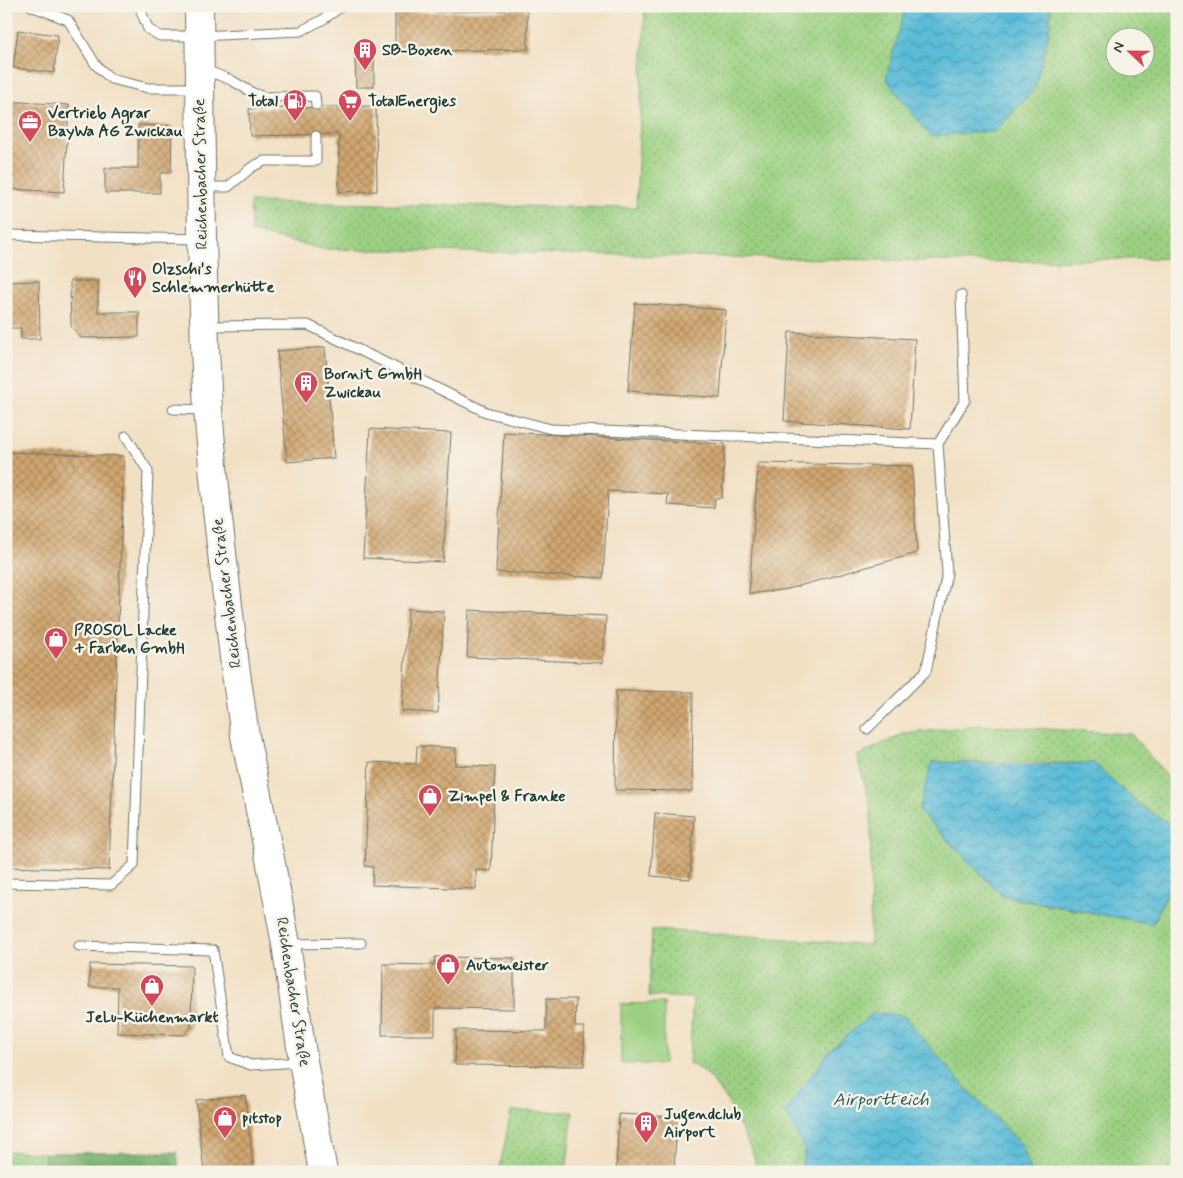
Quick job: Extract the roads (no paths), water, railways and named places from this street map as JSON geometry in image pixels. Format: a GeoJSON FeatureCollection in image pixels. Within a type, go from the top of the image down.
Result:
{"type":"FeatureCollection","features":[{"type":"Feature","properties":{"kind":"main road","name":"Reichenbacher Straße"},"geometry":{"type":"LineString","coordinates":[[199,6],[205,326],[208,410],[217,510],[245,736],[286,944],[303,1061],[323,1172]]}},
{"type":"Feature","properties":{"kind":"lane"},"geometry":{"type":"LineString","coordinates":[[31,6],[68,20],[96,65],[111,79],[148,88],[200,78],[231,80],[264,97],[316,96],[316,105]]}},
{"type":"Feature","properties":{"kind":"lane"},"geometry":{"type":"LineString","coordinates":[[141,6],[148,29],[160,36],[301,32],[342,6]]}},
{"type":"Feature","properties":{"kind":"lane"},"geometry":{"type":"LineString","coordinates":[[202,187],[228,187],[252,167],[264,161],[316,161],[316,136]]}},
{"type":"Feature","properties":{"kind":"lane"},"geometry":{"type":"LineString","coordinates":[[6,235],[202,239]]}},
{"type":"Feature","properties":{"kind":"lane"},"geometry":{"type":"LineString","coordinates":[[867,729],[926,670],[947,573],[938,444],[966,400],[961,295]]}},
{"type":"Feature","properties":{"kind":"lane"},"geometry":{"type":"LineString","coordinates":[[205,326],[308,325],[486,412],[552,429],[938,444]]}},
{"type":"Feature","properties":{"kind":"lane"},"geometry":{"type":"LineString","coordinates":[[173,409],[208,410]]}},
{"type":"Feature","properties":{"kind":"lane"},"geometry":{"type":"LineString","coordinates":[[6,883],[111,885],[134,865],[148,471],[126,436]]}},
{"type":"Feature","properties":{"kind":"lane"},"geometry":{"type":"LineString","coordinates":[[286,944],[361,944]]}},
{"type":"Feature","properties":{"kind":"lane"},"geometry":{"type":"LineString","coordinates":[[79,946],[213,950],[229,1057],[251,1065],[303,1061]]}},
{"type":"Feature","properties":{"kind":"water"},"geometry":{"type":"Polygon","coordinates":[[[906,6],[1051,6],[1049,33],[1035,88],[996,131],[930,136],[886,79],[906,6]]]}},
{"type":"Feature","properties":{"kind":"water"},"geometry":{"type":"Polygon","coordinates":[[[932,762],[1025,765],[1094,763],[1140,805],[1177,828],[1177,864],[1171,885],[1153,924],[1003,896],[919,811],[932,762]]]}},
{"type":"Feature","properties":{"kind":"water","name":"Airportteich"},"geometry":{"type":"Polygon","coordinates":[[[873,1013],[904,1016],[962,1084],[1023,1146],[1030,1172],[801,1172],[805,1150],[785,1112],[830,1050],[873,1013]]]}},
{"type":"Feature","properties":{"kind":"place","name":"SB-Boxen"},"geometry":{"type":"Point","coordinates":[365,71]}},
{"type":"Feature","properties":{"kind":"place","name":"Total"},"geometry":{"type":"Point","coordinates":[295,122]}},
{"type":"Feature","properties":{"kind":"place","name":"TotalEnergies"},"geometry":{"type":"Point","coordinates":[350,122]}},
{"type":"Feature","properties":{"kind":"place","name":"Vertrieb Agrar BayWa AG Zwickau"},"geometry":{"type":"Point","coordinates":[30,143]}},
{"type":"Feature","properties":{"kind":"place","name":"Olzschi's Schlemmerhütte"},"geometry":{"type":"Point","coordinates":[135,299]}},
{"type":"Feature","properties":{"kind":"place","name":"Bornit GmbH Zwickau"},"geometry":{"type":"Point","coordinates":[306,404]}},
{"type":"Feature","properties":{"kind":"place","name":"PROSOL Lacke + Farben GmbH"},"geometry":{"type":"Point","coordinates":[56,660]}},
{"type":"Feature","properties":{"kind":"place","name":"Zimpel & Franke"},"geometry":{"type":"Point","coordinates":[430,817]}},
{"type":"Feature","properties":{"kind":"place","name":"Automeister"},"geometry":{"type":"Point","coordinates":[448,986]}},
{"type":"Feature","properties":{"kind":"place","name":"JeLu-Küchenmarkt"},"geometry":{"type":"Point","coordinates":[152,1007]}},
{"type":"Feature","properties":{"kind":"place","name":"pitstop"},"geometry":{"type":"Point","coordinates":[225,1139]}},
{"type":"Feature","properties":{"kind":"place","name":"Jugendclub Airport"},"geometry":{"type":"Point","coordinates":[646,1144]}}]}
